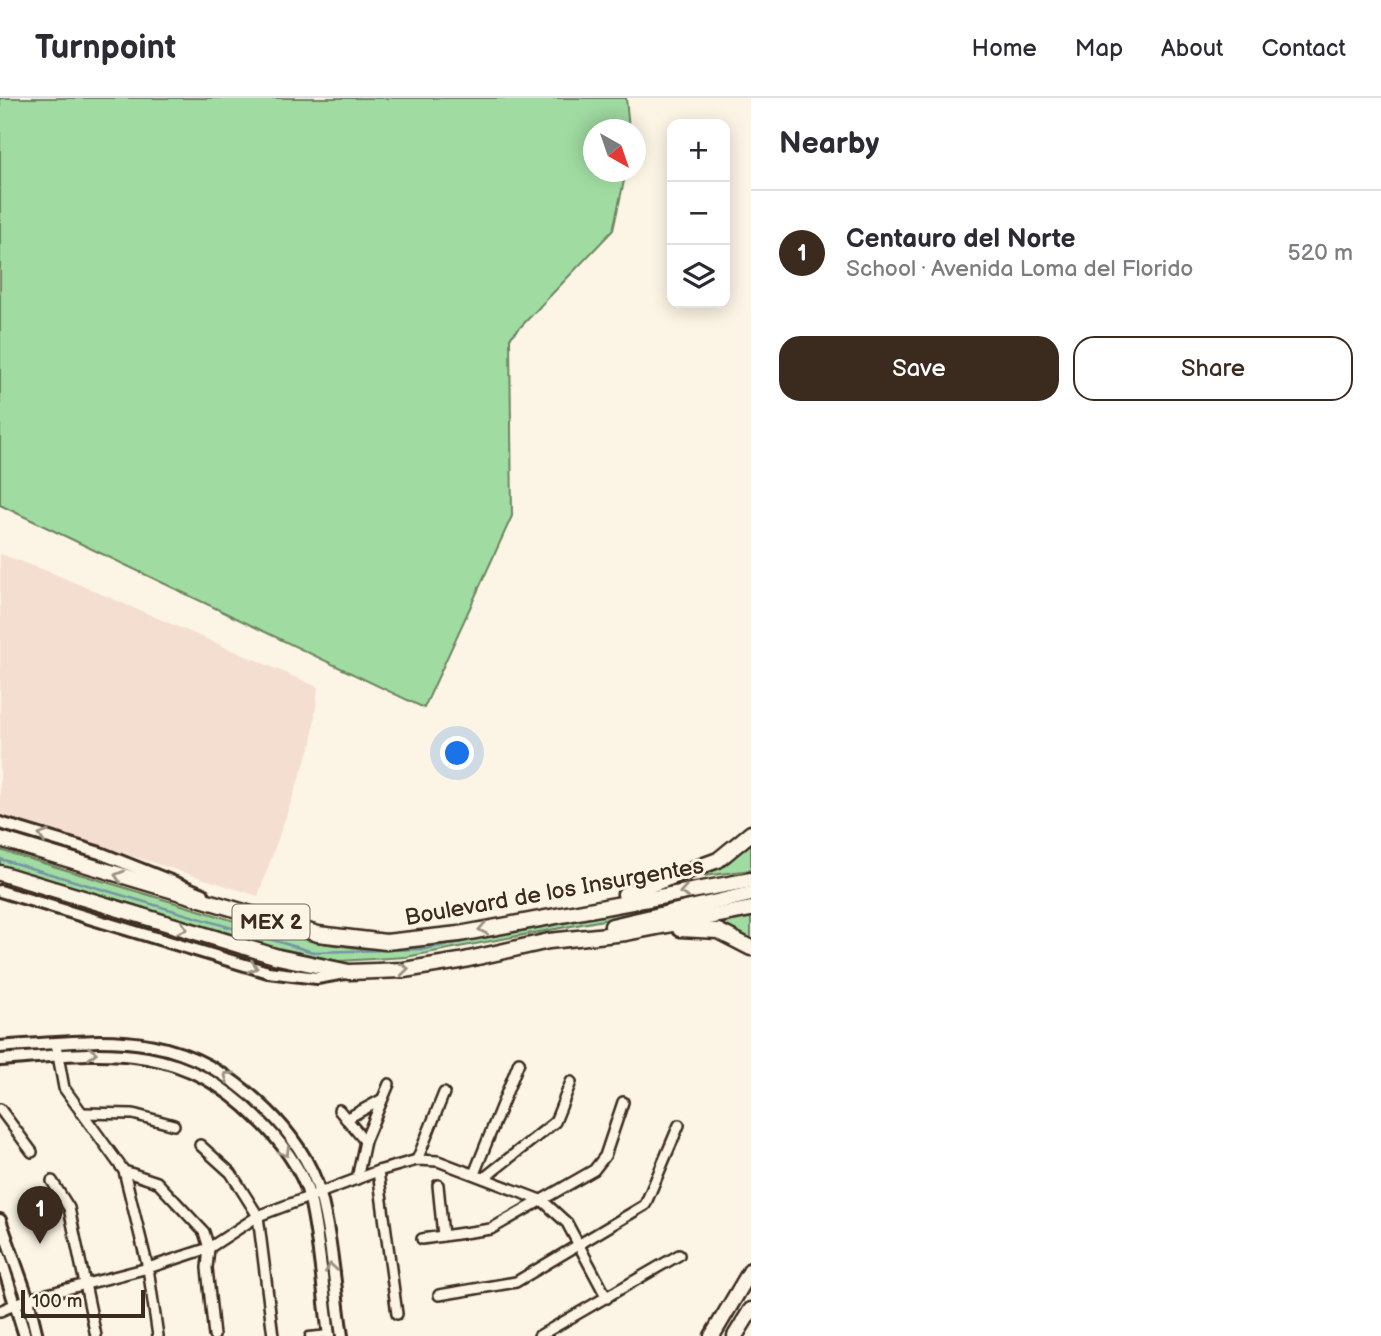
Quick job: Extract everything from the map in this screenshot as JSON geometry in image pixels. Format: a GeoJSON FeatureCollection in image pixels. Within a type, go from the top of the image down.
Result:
{"type":"FeatureCollection","features":[{"type":"Feature","properties":{"kind":"main road"},"geometry":{"type":"LineString","coordinates":[[550,916],[692,872],[729,853],[751,833]]}},
{"type":"Feature","properties":{"kind":"main road","name":"Boulevard de los Insurgentes"},"geometry":{"type":"LineString","coordinates":[[0,839],[243,914],[318,934],[386,942],[459,934],[751,880]]}},
{"type":"Feature","properties":{"kind":"main road","name":"MEX 2"},"geometry":{"type":"LineString","coordinates":[[0,873],[278,957],[349,972],[404,970],[550,941]]}},
{"type":"Feature","properties":{"kind":"main road"},"geometry":{"type":"LineString","coordinates":[[550,941],[751,894]]}},
{"type":"Feature","properties":{"kind":"main road"},"geometry":{"type":"LineString","coordinates":[[626,933],[751,909]]}},
{"type":"Feature","properties":{"kind":"main road"},"geometry":{"type":"LineString","coordinates":[[550,941],[678,929],[718,931],[751,948]]}},
{"type":"Feature","properties":{"kind":"main road"},"geometry":{"type":"LineString","coordinates":[[712,1336],[751,1270]]}},
{"type":"Feature","properties":{"kind":"main road"},"geometry":{"type":"LineString","coordinates":[[736,1336],[751,1310]]}},
{"type":"Feature","properties":{"kind":"street"},"geometry":{"type":"LineString","coordinates":[[0,823],[134,865],[243,914]]}},
{"type":"Feature","properties":{"kind":"street"},"geometry":{"type":"LineString","coordinates":[[0,891],[268,971],[317,978],[349,972]]}},
{"type":"Feature","properties":{"kind":"street"},"geometry":{"type":"LineString","coordinates":[[0,1048],[129,1041],[200,1059],[222,1071],[283,1125],[315,1195],[341,1336]]}},
{"type":"Feature","properties":{"kind":"street"},"geometry":{"type":"LineString","coordinates":[[57,1043],[64,1088],[124,1171],[148,1268],[158,1336]]}},
{"type":"Feature","properties":{"kind":"street"},"geometry":{"type":"LineString","coordinates":[[0,1060],[97,1052],[150,1058],[205,1076],[233,1093],[274,1134],[315,1195],[329,1335],[309,1336]]}},
{"type":"Feature","properties":{"kind":"street"},"geometry":{"type":"LineString","coordinates":[[474,1174],[519,1062]]}},
{"type":"Feature","properties":{"kind":"street"},"geometry":{"type":"LineString","coordinates":[[484,1178],[555,1122],[571,1082]]}},
{"type":"Feature","properties":{"kind":"street"},"geometry":{"type":"LineString","coordinates":[[357,1179],[365,1141],[389,1084]]}},
{"type":"Feature","properties":{"kind":"street"},"geometry":{"type":"LineString","coordinates":[[417,1160],[444,1093]]}},
{"type":"Feature","properties":{"kind":"street"},"geometry":{"type":"LineString","coordinates":[[346,1119],[381,1100]]}},
{"type":"Feature","properties":{"kind":"street"},"geometry":{"type":"LineString","coordinates":[[422,1239],[491,1228],[594,1170],[605,1156],[623,1102]]}},
{"type":"Feature","properties":{"kind":"street"},"geometry":{"type":"LineString","coordinates":[[0,1108],[32,1152]]}},
{"type":"Feature","properties":{"kind":"street"},"geometry":{"type":"LineString","coordinates":[[339,1110],[365,1141]]}},
{"type":"Feature","properties":{"kind":"street"},"geometry":{"type":"LineString","coordinates":[[81,1113],[133,1114],[174,1125]]}},
{"type":"Feature","properties":{"kind":"street"},"geometry":{"type":"LineString","coordinates":[[439,1294],[516,1282],[645,1205],[679,1125]]}},
{"type":"Feature","properties":{"kind":"street"},"geometry":{"type":"LineString","coordinates":[[200,1145],[231,1173],[258,1216],[273,1336]]}},
{"type":"Feature","properties":{"kind":"street"},"geometry":{"type":"LineString","coordinates":[[0,1311],[23,1301],[148,1268],[209,1248],[258,1216],[377,1171],[417,1160],[438,1161],[543,1201],[567,1223],[607,1298]]}},
{"type":"Feature","properties":{"kind":"street"},"geometry":{"type":"LineString","coordinates":[[124,1171],[157,1182],[204,1233],[209,1248],[207,1268],[214,1336]]}},
{"type":"Feature","properties":{"kind":"street"},"geometry":{"type":"LineString","coordinates":[[377,1171],[397,1314]]}},
{"type":"Feature","properties":{"kind":"street"},"geometry":{"type":"LineString","coordinates":[[52,1181],[69,1208],[96,1336]]}},
{"type":"Feature","properties":{"kind":"street"},"geometry":{"type":"LineString","coordinates":[[438,1185],[443,1236]]}},
{"type":"Feature","properties":{"kind":"street"},"geometry":{"type":"LineString","coordinates":[[0,1220],[23,1301],[25,1336]]}},
{"type":"Feature","properties":{"kind":"street"},"geometry":{"type":"LineString","coordinates":[[539,1336],[679,1255]]}},
{"type":"Feature","properties":{"kind":"street"},"geometry":{"type":"LineString","coordinates":[[0,1256],[37,1336]]}},
{"type":"Feature","properties":{"kind":"shaded area"},"geometry":{"type":"Polygon","coordinates":[[[0,554],[50,572],[318,687],[312,742],[258,896],[0,814],[0,554]]]}},
{"type":"Feature","properties":{"kind":"green space"},"geometry":{"type":"Polygon","coordinates":[[[0,98],[626,98],[628,119],[583,119],[583,182],[624,182],[613,230],[510,338],[512,516],[424,708],[0,505],[0,98]]]}},
{"type":"Feature","properties":{"kind":"green space"},"geometry":{"type":"Polygon","coordinates":[[[751,842],[751,870],[704,876],[730,861],[751,842]]]}},
{"type":"Feature","properties":{"kind":"green space"},"geometry":{"type":"Polygon","coordinates":[[[0,850],[258,928],[314,942],[364,949],[429,946],[645,906],[637,912],[614,918],[406,957],[339,961],[222,936],[0,869],[0,850]]]}},
{"type":"Feature","properties":{"kind":"green space"},"geometry":{"type":"Polygon","coordinates":[[[751,914],[751,942],[694,923],[751,914]]]}},
{"type":"Feature","properties":{"kind":"waterway"},"geometry":{"type":"LineString","coordinates":[[0,859],[313,952],[425,949],[628,911]]}},
{"type":"Feature","properties":{"kind":"place","name":"Centauro del Norte"},"geometry":{"type":"Point","coordinates":[40,1244]}}]}
